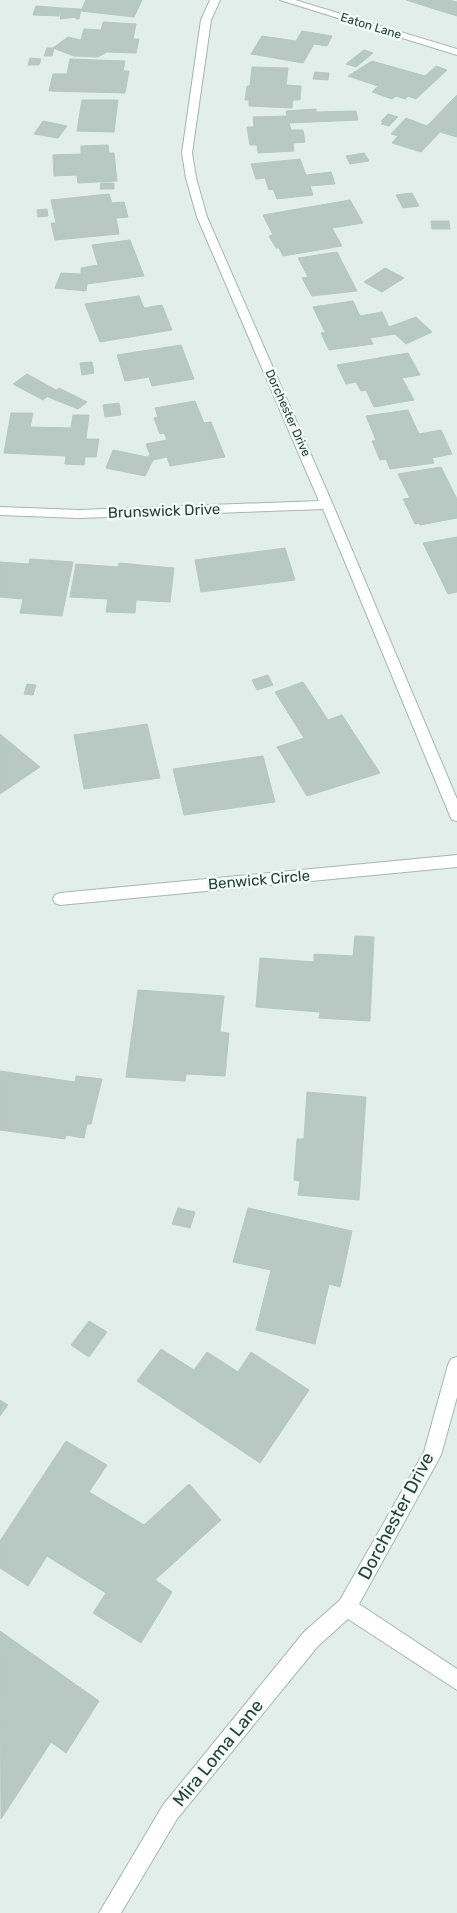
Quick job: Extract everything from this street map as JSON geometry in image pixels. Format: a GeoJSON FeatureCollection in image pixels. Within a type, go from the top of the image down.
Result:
{"type":"FeatureCollection","features":[{"type":"Feature","properties":{"kind":"street","name":"Dorchester Drive"},"geometry":{"type":"LineString","coordinates":[[215,0],[206,20],[187,153],[191,178],[202,217],[327,505],[457,816]]}},
{"type":"Feature","properties":{"kind":"street","name":"Eaton Lane"},"geometry":{"type":"LineString","coordinates":[[285,0],[457,52]]}},
{"type":"Feature","properties":{"kind":"street","name":"Brunswick Drive"},"geometry":{"type":"LineString","coordinates":[[0,511],[79,514],[327,505]]}},
{"type":"Feature","properties":{"kind":"street","name":"Benwick Circle"},"geometry":{"type":"LineString","coordinates":[[60,899],[457,861]]}},
{"type":"Feature","properties":{"kind":"street","name":"Dorchester Drive"},"geometry":{"type":"LineString","coordinates":[[347,1607],[432,1455],[457,1365]]}},
{"type":"Feature","properties":{"kind":"street"},"geometry":{"type":"LineString","coordinates":[[347,1607],[457,1680]]}},
{"type":"Feature","properties":{"kind":"street","name":"Mira Loma Lane"},"geometry":{"type":"LineString","coordinates":[[109,1913],[170,1812],[311,1638],[347,1607]]}},
{"type":"Feature","properties":{"kind":"building"},"geometry":{"type":"Polygon","coordinates":[[[86,0],[142,0],[134,17],[81,11],[86,0]]]}},
{"type":"Feature","properties":{"kind":"building"},"geometry":{"type":"Polygon","coordinates":[[[406,0],[449,0],[457,2],[457,16],[406,0]]]}},
{"type":"Feature","properties":{"kind":"building"},"geometry":{"type":"Polygon","coordinates":[[[36,6],[62,8],[59,16],[33,15],[36,6]]]}},
{"type":"Feature","properties":{"kind":"building"},"geometry":{"type":"Polygon","coordinates":[[[62,8],[81,9],[79,19],[76,19],[76,17],[60,19],[62,8]]]}},
{"type":"Feature","properties":{"kind":"building"},"geometry":{"type":"Polygon","coordinates":[[[103,22],[136,24],[133,39],[139,39],[136,53],[107,52],[98,57],[74,56],[53,48],[68,37],[81,40],[84,29],[101,30],[103,22]]]}},
{"type":"Feature","properties":{"kind":"building"},"geometry":{"type":"Polygon","coordinates":[[[302,31],[332,36],[327,46],[314,44],[303,63],[251,54],[262,36],[296,41],[302,31]]]}},
{"type":"Feature","properties":{"kind":"building"},"geometry":{"type":"Polygon","coordinates":[[[47,48],[54,48],[52,56],[44,56],[47,48]]]}},
{"type":"Feature","properties":{"kind":"building"},"geometry":{"type":"Polygon","coordinates":[[[364,50],[373,53],[356,67],[346,64],[364,50]]]}},
{"type":"Feature","properties":{"kind":"building"},"geometry":{"type":"Polygon","coordinates":[[[30,58],[41,59],[39,65],[28,65],[30,58]]]}},
{"type":"Feature","properties":{"kind":"building"},"geometry":{"type":"Polygon","coordinates":[[[70,59],[125,61],[123,71],[129,71],[125,93],[49,91],[53,74],[67,74],[70,59]]]}},
{"type":"Feature","properties":{"kind":"building"},"geometry":{"type":"Polygon","coordinates":[[[372,61],[425,76],[436,66],[447,70],[416,99],[408,96],[405,99],[396,96],[392,99],[372,92],[378,86],[348,76],[372,61]]]}},
{"type":"Feature","properties":{"kind":"building"},"geometry":{"type":"Polygon","coordinates":[[[252,67],[288,68],[286,85],[301,86],[300,100],[293,100],[292,108],[249,106],[249,100],[245,100],[247,86],[250,86],[252,67]]]}},
{"type":"Feature","properties":{"kind":"building"},"geometry":{"type":"Polygon","coordinates":[[[315,72],[329,73],[328,80],[313,79],[315,72]]]}},
{"type":"Feature","properties":{"kind":"building"},"geometry":{"type":"Polygon","coordinates":[[[457,95],[457,137],[440,132],[421,152],[392,143],[398,136],[391,134],[406,118],[427,126],[457,95]]]}},
{"type":"Feature","properties":{"kind":"building"},"geometry":{"type":"Polygon","coordinates":[[[82,100],[118,100],[114,132],[77,131],[82,100]]]}},
{"type":"Feature","properties":{"kind":"building"},"geometry":{"type":"Polygon","coordinates":[[[316,109],[316,112],[356,111],[358,120],[289,123],[291,130],[303,130],[305,142],[293,143],[294,151],[258,153],[257,145],[250,145],[247,127],[254,127],[253,117],[287,116],[286,111],[316,109]]]}},
{"type":"Feature","properties":{"kind":"building"},"geometry":{"type":"Polygon","coordinates":[[[388,114],[398,117],[389,126],[381,124],[383,122],[381,121],[388,114]]]}},
{"type":"Feature","properties":{"kind":"building"},"geometry":{"type":"Polygon","coordinates":[[[43,121],[67,126],[58,138],[34,134],[43,121]]]}},
{"type":"Feature","properties":{"kind":"building"},"geometry":{"type":"Polygon","coordinates":[[[108,145],[109,153],[114,153],[117,181],[78,183],[77,175],[54,176],[53,155],[81,154],[81,146],[108,145]]]}},
{"type":"Feature","properties":{"kind":"building"},"geometry":{"type":"Polygon","coordinates":[[[364,153],[369,161],[350,164],[346,156],[364,153]]]}},
{"type":"Feature","properties":{"kind":"building"},"geometry":{"type":"Polygon","coordinates":[[[300,159],[306,175],[331,172],[335,184],[310,186],[313,195],[277,199],[273,189],[269,190],[265,178],[256,179],[251,164],[300,159]]]}},
{"type":"Feature","properties":{"kind":"building"},"geometry":{"type":"Polygon","coordinates":[[[101,183],[114,183],[114,189],[100,189],[101,183]]]}},
{"type":"Feature","properties":{"kind":"building"},"geometry":{"type":"Polygon","coordinates":[[[412,193],[419,206],[403,208],[396,195],[412,193]]]}},
{"type":"Feature","properties":{"kind":"building"},"geometry":{"type":"Polygon","coordinates":[[[109,194],[112,203],[124,202],[128,217],[116,218],[119,234],[55,240],[51,223],[56,223],[51,200],[109,194]]]}},
{"type":"Feature","properties":{"kind":"building"},"geometry":{"type":"Polygon","coordinates":[[[350,200],[363,223],[332,228],[342,246],[283,256],[269,236],[273,235],[263,215],[350,200]]]}},
{"type":"Feature","properties":{"kind":"building"},"geometry":{"type":"Polygon","coordinates":[[[47,209],[48,216],[38,217],[37,210],[47,209]]]}},
{"type":"Feature","properties":{"kind":"building"},"geometry":{"type":"Polygon","coordinates":[[[431,221],[449,221],[450,229],[432,229],[431,221]]]}},
{"type":"Feature","properties":{"kind":"building"},"geometry":{"type":"Polygon","coordinates":[[[130,240],[144,276],[87,284],[86,291],[55,288],[61,273],[81,274],[81,268],[98,265],[92,245],[130,240]]]}},
{"type":"Feature","properties":{"kind":"building"},"geometry":{"type":"Polygon","coordinates":[[[337,252],[357,291],[312,296],[302,278],[308,277],[298,258],[337,252]]]}},
{"type":"Feature","properties":{"kind":"building"},"geometry":{"type":"Polygon","coordinates":[[[385,268],[404,278],[382,292],[364,282],[385,268]]]}},
{"type":"Feature","properties":{"kind":"building"},"geometry":{"type":"Polygon","coordinates":[[[139,296],[144,308],[162,305],[172,330],[100,342],[85,304],[139,296]]]}},
{"type":"Feature","properties":{"kind":"building"},"geometry":{"type":"Polygon","coordinates":[[[353,301],[360,316],[382,312],[389,327],[416,317],[432,332],[406,344],[395,334],[370,338],[373,344],[329,350],[321,333],[325,332],[313,307],[353,301]]]}},
{"type":"Feature","properties":{"kind":"building"},"geometry":{"type":"Polygon","coordinates":[[[181,345],[194,379],[152,386],[149,377],[125,381],[117,355],[181,345]]]}},
{"type":"Feature","properties":{"kind":"building"},"geometry":{"type":"Polygon","coordinates":[[[408,353],[420,375],[402,378],[414,400],[374,407],[366,390],[361,391],[356,382],[346,384],[337,365],[408,353]]]}},
{"type":"Feature","properties":{"kind":"building"},"geometry":{"type":"Polygon","coordinates":[[[92,362],[94,373],[82,375],[80,363],[92,362]]]}},
{"type":"Feature","properties":{"kind":"building"},"geometry":{"type":"Polygon","coordinates":[[[27,374],[56,390],[43,400],[13,384],[27,374]]]}},
{"type":"Feature","properties":{"kind":"building"},"geometry":{"type":"Polygon","coordinates":[[[59,388],[87,402],[78,409],[48,397],[59,388]]]}},
{"type":"Feature","properties":{"kind":"building"},"geometry":{"type":"Polygon","coordinates":[[[195,401],[204,423],[211,422],[225,457],[170,466],[167,457],[153,460],[145,476],[106,468],[113,450],[147,457],[150,455],[146,444],[167,440],[164,433],[160,434],[154,418],[158,417],[155,408],[195,401]]]}},
{"type":"Feature","properties":{"kind":"building"},"geometry":{"type":"Polygon","coordinates":[[[119,403],[121,415],[105,417],[103,405],[119,403]]]}},
{"type":"Feature","properties":{"kind":"building"},"geometry":{"type":"Polygon","coordinates":[[[408,410],[419,434],[441,430],[452,454],[432,458],[434,463],[390,469],[386,459],[380,460],[372,441],[376,440],[366,416],[408,410]]]}},
{"type":"Feature","properties":{"kind":"building"},"geometry":{"type":"Polygon","coordinates":[[[11,413],[33,413],[30,427],[71,428],[73,415],[89,415],[86,439],[99,439],[96,457],[85,457],[84,465],[65,464],[66,456],[4,453],[11,413]]]}},
{"type":"Feature","properties":{"kind":"building"},"geometry":{"type":"Polygon","coordinates":[[[441,467],[457,499],[457,518],[420,525],[419,523],[415,524],[403,499],[410,498],[398,474],[441,467]]]}},
{"type":"Feature","properties":{"kind":"building"},"geometry":{"type":"Polygon","coordinates":[[[457,537],[457,592],[448,594],[423,543],[457,537]]]}},
{"type":"Feature","properties":{"kind":"building"},"geometry":{"type":"Polygon","coordinates":[[[285,548],[295,580],[201,592],[195,560],[285,548]]]}},
{"type":"Feature","properties":{"kind":"building"},"geometry":{"type":"Polygon","coordinates":[[[30,559],[73,562],[62,616],[20,613],[23,599],[0,597],[0,562],[29,564],[30,559]]]}},
{"type":"Feature","properties":{"kind":"building"},"geometry":{"type":"Polygon","coordinates":[[[119,563],[174,568],[170,602],[136,600],[135,613],[106,612],[108,599],[70,597],[76,564],[118,567],[119,563]]]}},
{"type":"Feature","properties":{"kind":"building"},"geometry":{"type":"Polygon","coordinates":[[[268,675],[273,685],[257,690],[252,680],[268,675]]]}},
{"type":"Feature","properties":{"kind":"building"},"geometry":{"type":"Polygon","coordinates":[[[303,682],[328,720],[342,715],[380,773],[307,796],[277,747],[304,738],[275,692],[303,682]]]}},
{"type":"Feature","properties":{"kind":"building"},"geometry":{"type":"Polygon","coordinates":[[[27,684],[36,685],[33,695],[24,694],[27,684]]]}},
{"type":"Feature","properties":{"kind":"building"},"geometry":{"type":"Polygon","coordinates":[[[147,724],[160,778],[84,789],[74,735],[147,724]]]}},
{"type":"Feature","properties":{"kind":"building"},"geometry":{"type":"Polygon","coordinates":[[[0,734],[40,767],[0,794],[0,734]]]}},
{"type":"Feature","properties":{"kind":"building"},"geometry":{"type":"Polygon","coordinates":[[[263,756],[275,802],[184,815],[173,769],[263,756]]]}},
{"type":"Feature","properties":{"kind":"building"},"geometry":{"type":"Polygon","coordinates":[[[355,936],[374,937],[370,1021],[319,1018],[320,1012],[256,1007],[260,958],[314,962],[314,954],[353,956],[355,936]]]}},
{"type":"Feature","properties":{"kind":"building"},"geometry":{"type":"Polygon","coordinates":[[[138,990],[224,996],[220,1032],[229,1033],[225,1076],[186,1074],[185,1081],[126,1077],[138,990]]]}},
{"type":"Feature","properties":{"kind":"building"},"geometry":{"type":"Polygon","coordinates":[[[0,1071],[75,1082],[76,1076],[102,1079],[91,1124],[87,1124],[84,1138],[66,1135],[65,1139],[0,1130],[0,1071]]]}},
{"type":"Feature","properties":{"kind":"building"},"geometry":{"type":"Polygon","coordinates":[[[307,1092],[366,1097],[359,1200],[298,1195],[300,1181],[294,1180],[297,1139],[304,1139],[307,1092]]]}},
{"type":"Feature","properties":{"kind":"building"},"geometry":{"type":"Polygon","coordinates":[[[178,1208],[195,1212],[190,1228],[172,1224],[178,1208]]]}},
{"type":"Feature","properties":{"kind":"building"},"geometry":{"type":"Polygon","coordinates":[[[248,1208],[352,1231],[340,1287],[329,1284],[315,1344],[256,1330],[271,1270],[233,1262],[248,1208]]]}},
{"type":"Feature","properties":{"kind":"building"},"geometry":{"type":"Polygon","coordinates":[[[89,1321],[107,1332],[89,1357],[71,1345],[89,1321]]]}},
{"type":"Feature","properties":{"kind":"building"},"geometry":{"type":"Polygon","coordinates":[[[161,1349],[194,1370],[207,1352],[238,1372],[251,1352],[309,1390],[260,1463],[137,1381],[161,1349]]]}},
{"type":"Feature","properties":{"kind":"building"},"geometry":{"type":"Polygon","coordinates":[[[0,1400],[8,1405],[0,1416],[0,1400]]]}},
{"type":"Feature","properties":{"kind":"building"},"geometry":{"type":"Polygon","coordinates":[[[66,1441],[107,1465],[89,1492],[144,1525],[189,1484],[221,1520],[155,1580],[172,1592],[141,1643],[93,1613],[106,1593],[47,1556],[28,1586],[0,1568],[0,1541],[66,1441]]]}},
{"type":"Feature","properties":{"kind":"building"},"geometry":{"type":"Polygon","coordinates":[[[0,1631],[99,1701],[66,1753],[51,1742],[1,1819],[0,1631]]]}}]}
